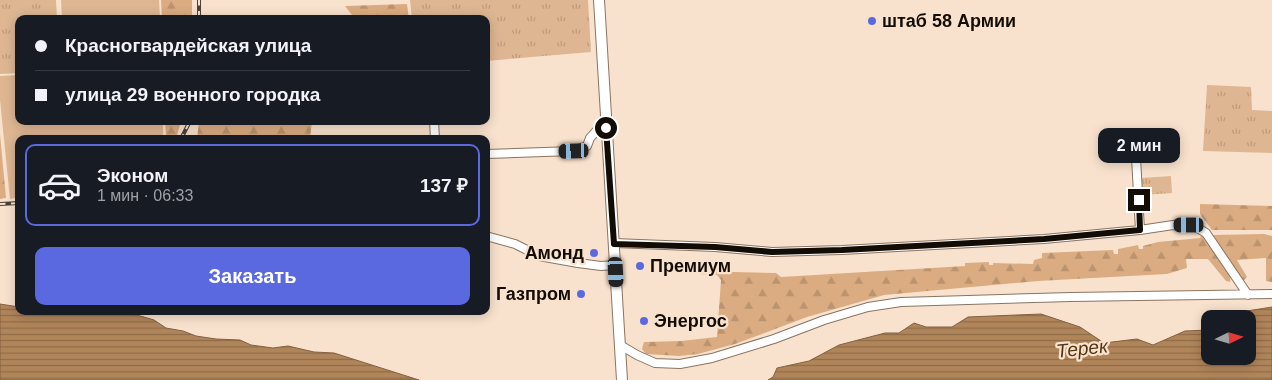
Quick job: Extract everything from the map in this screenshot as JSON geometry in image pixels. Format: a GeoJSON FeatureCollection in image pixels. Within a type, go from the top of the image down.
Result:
{"type":"FeatureCollection","features":[{"type":"Feature","properties":{"kind":"main road"},"geometry":{"type":"LineString","coordinates":[[599,0],[622,380]]}},
{"type":"Feature","properties":{"kind":"street"},"geometry":{"type":"LineString","coordinates":[[490,154],[574,151],[587,146],[590,138],[598,129],[606,128]]}},
{"type":"Feature","properties":{"kind":"street"},"geometry":{"type":"LineString","coordinates":[[1136,139],[1140,230]]}},
{"type":"Feature","properties":{"kind":"street"},"geometry":{"type":"LineString","coordinates":[[614,244],[715,247],[772,252],[833,251],[1044,239],[1173,225],[1189,225],[1201,229],[1206,234],[1248,295]]}},
{"type":"Feature","properties":{"kind":"street"},"geometry":{"type":"LineString","coordinates":[[490,237],[515,244],[539,256],[578,264],[615,265]]}},
{"type":"Feature","properties":{"kind":"street"},"geometry":{"type":"LineString","coordinates":[[620,345],[637,356],[655,363],[680,364],[712,358],[868,307],[901,302],[1272,294]]}},
{"type":"Feature","properties":{"kind":"green space"},"geometry":{"type":"Polygon","coordinates":[[[0,0],[56,0],[57,15],[15,15],[15,73],[0,74],[0,0]]]}},
{"type":"Feature","properties":{"kind":"green space"},"geometry":{"type":"Polygon","coordinates":[[[61,0],[159,0],[160,15],[62,15],[61,0]]]}},
{"type":"Feature","properties":{"kind":"green space"},"geometry":{"type":"Polygon","coordinates":[[[161,0],[192,0],[192,15],[162,15],[161,0]]]}},
{"type":"Feature","properties":{"kind":"green space"},"geometry":{"type":"Polygon","coordinates":[[[410,0],[588,0],[591,52],[490,61],[490,15],[412,15],[410,0]]]}},
{"type":"Feature","properties":{"kind":"green space"},"geometry":{"type":"Polygon","coordinates":[[[407,4],[408,15],[352,15],[345,6],[407,4]]]}},
{"type":"Feature","properties":{"kind":"green space"},"geometry":{"type":"Polygon","coordinates":[[[15,75],[15,125],[163,125],[163,135],[15,135],[15,198],[10,199],[0,100],[0,76],[15,75]]]}},
{"type":"Feature","properties":{"kind":"green space"},"geometry":{"type":"Polygon","coordinates":[[[1207,85],[1251,87],[1252,110],[1272,111],[1272,153],[1203,151],[1207,85]]]}},
{"type":"Feature","properties":{"kind":"green space"},"geometry":{"type":"Polygon","coordinates":[[[165,125],[180,125],[177,135],[166,135],[165,125]]]}},
{"type":"Feature","properties":{"kind":"green space"},"geometry":{"type":"Polygon","coordinates":[[[199,125],[312,125],[310,135],[197,135],[199,125]]]}},
{"type":"Feature","properties":{"kind":"green space"},"geometry":{"type":"Polygon","coordinates":[[[0,134],[6,198],[0,199],[0,134]]]}},
{"type":"Feature","properties":{"kind":"green space"},"geometry":{"type":"Polygon","coordinates":[[[1171,176],[1172,193],[1142,195],[1141,178],[1171,176]]]}},
{"type":"Feature","properties":{"kind":"green space"},"geometry":{"type":"Polygon","coordinates":[[[1200,204],[1272,206],[1272,230],[1212,230],[1200,214],[1200,204]]]}},
{"type":"Feature","properties":{"kind":"green space"},"geometry":{"type":"Polygon","coordinates":[[[1202,234],[1225,265],[1230,282],[1226,281],[1208,259],[1186,259],[1187,268],[1167,274],[1038,281],[884,295],[807,317],[735,344],[698,354],[679,356],[646,354],[642,349],[644,342],[681,341],[717,337],[721,280],[717,275],[699,274],[695,271],[776,273],[781,277],[965,266],[965,263],[989,262],[989,265],[993,265],[993,263],[1033,264],[1034,260],[1042,258],[1042,253],[1113,250],[1114,254],[1118,254],[1118,249],[1138,245],[1139,249],[1143,249],[1143,246],[1158,242],[1200,238],[1202,234]]]}},
{"type":"Feature","properties":{"kind":"green space"},"geometry":{"type":"Polygon","coordinates":[[[1264,234],[1272,236],[1272,282],[1266,281],[1266,258],[1237,260],[1247,277],[1241,280],[1212,237],[1214,235],[1264,234]]]}},
{"type":"Feature","properties":{"kind":"water"},"geometry":{"type":"Polygon","coordinates":[[[0,304],[15,306],[15,315],[137,315],[154,320],[166,328],[196,336],[240,340],[251,345],[273,348],[288,346],[314,352],[334,353],[419,380],[0,380],[0,304]]]}},
{"type":"Feature","properties":{"kind":"water","name":"Терек"},"geometry":{"type":"Polygon","coordinates":[[[1272,307],[1272,380],[768,380],[773,377],[777,368],[809,361],[839,345],[885,333],[899,333],[914,323],[926,327],[952,327],[968,317],[1041,314],[1080,327],[1104,343],[1137,339],[1153,345],[1185,331],[1201,330],[1201,365],[1256,365],[1256,310],[1253,310],[1272,307]]]}},
{"type":"Feature","properties":{"kind":"railway"},"geometry":{"type":"LineString","coordinates":[[199,0],[199,15]]}},
{"type":"Feature","properties":{"kind":"railway"},"geometry":{"type":"LineString","coordinates":[[183,135],[188,125]]}},
{"type":"Feature","properties":{"kind":"railway"},"geometry":{"type":"LineString","coordinates":[[0,204],[15,203]]}},
{"type":"Feature","properties":{"kind":"place","name":"штаб 58 Армии"},"geometry":{"type":"Point","coordinates":[872,21]}},
{"type":"Feature","properties":{"kind":"place","name":"Амонд"},"geometry":{"type":"Point","coordinates":[594,253]}},
{"type":"Feature","properties":{"kind":"place","name":"Премиум"},"geometry":{"type":"Point","coordinates":[640,266]}},
{"type":"Feature","properties":{"kind":"place","name":"Газпром"},"geometry":{"type":"Point","coordinates":[581,294]}},
{"type":"Feature","properties":{"kind":"place","name":"Энергос"},"geometry":{"type":"Point","coordinates":[644,321]}},
{"type":"Feature","properties":{"kind":"route"},"geometry":{"type":"LineString","coordinates":[[606,128],[614,244],[715,247],[772,252],[859,250],[1044,239],[1140,230],[1139,200]]}}]}
